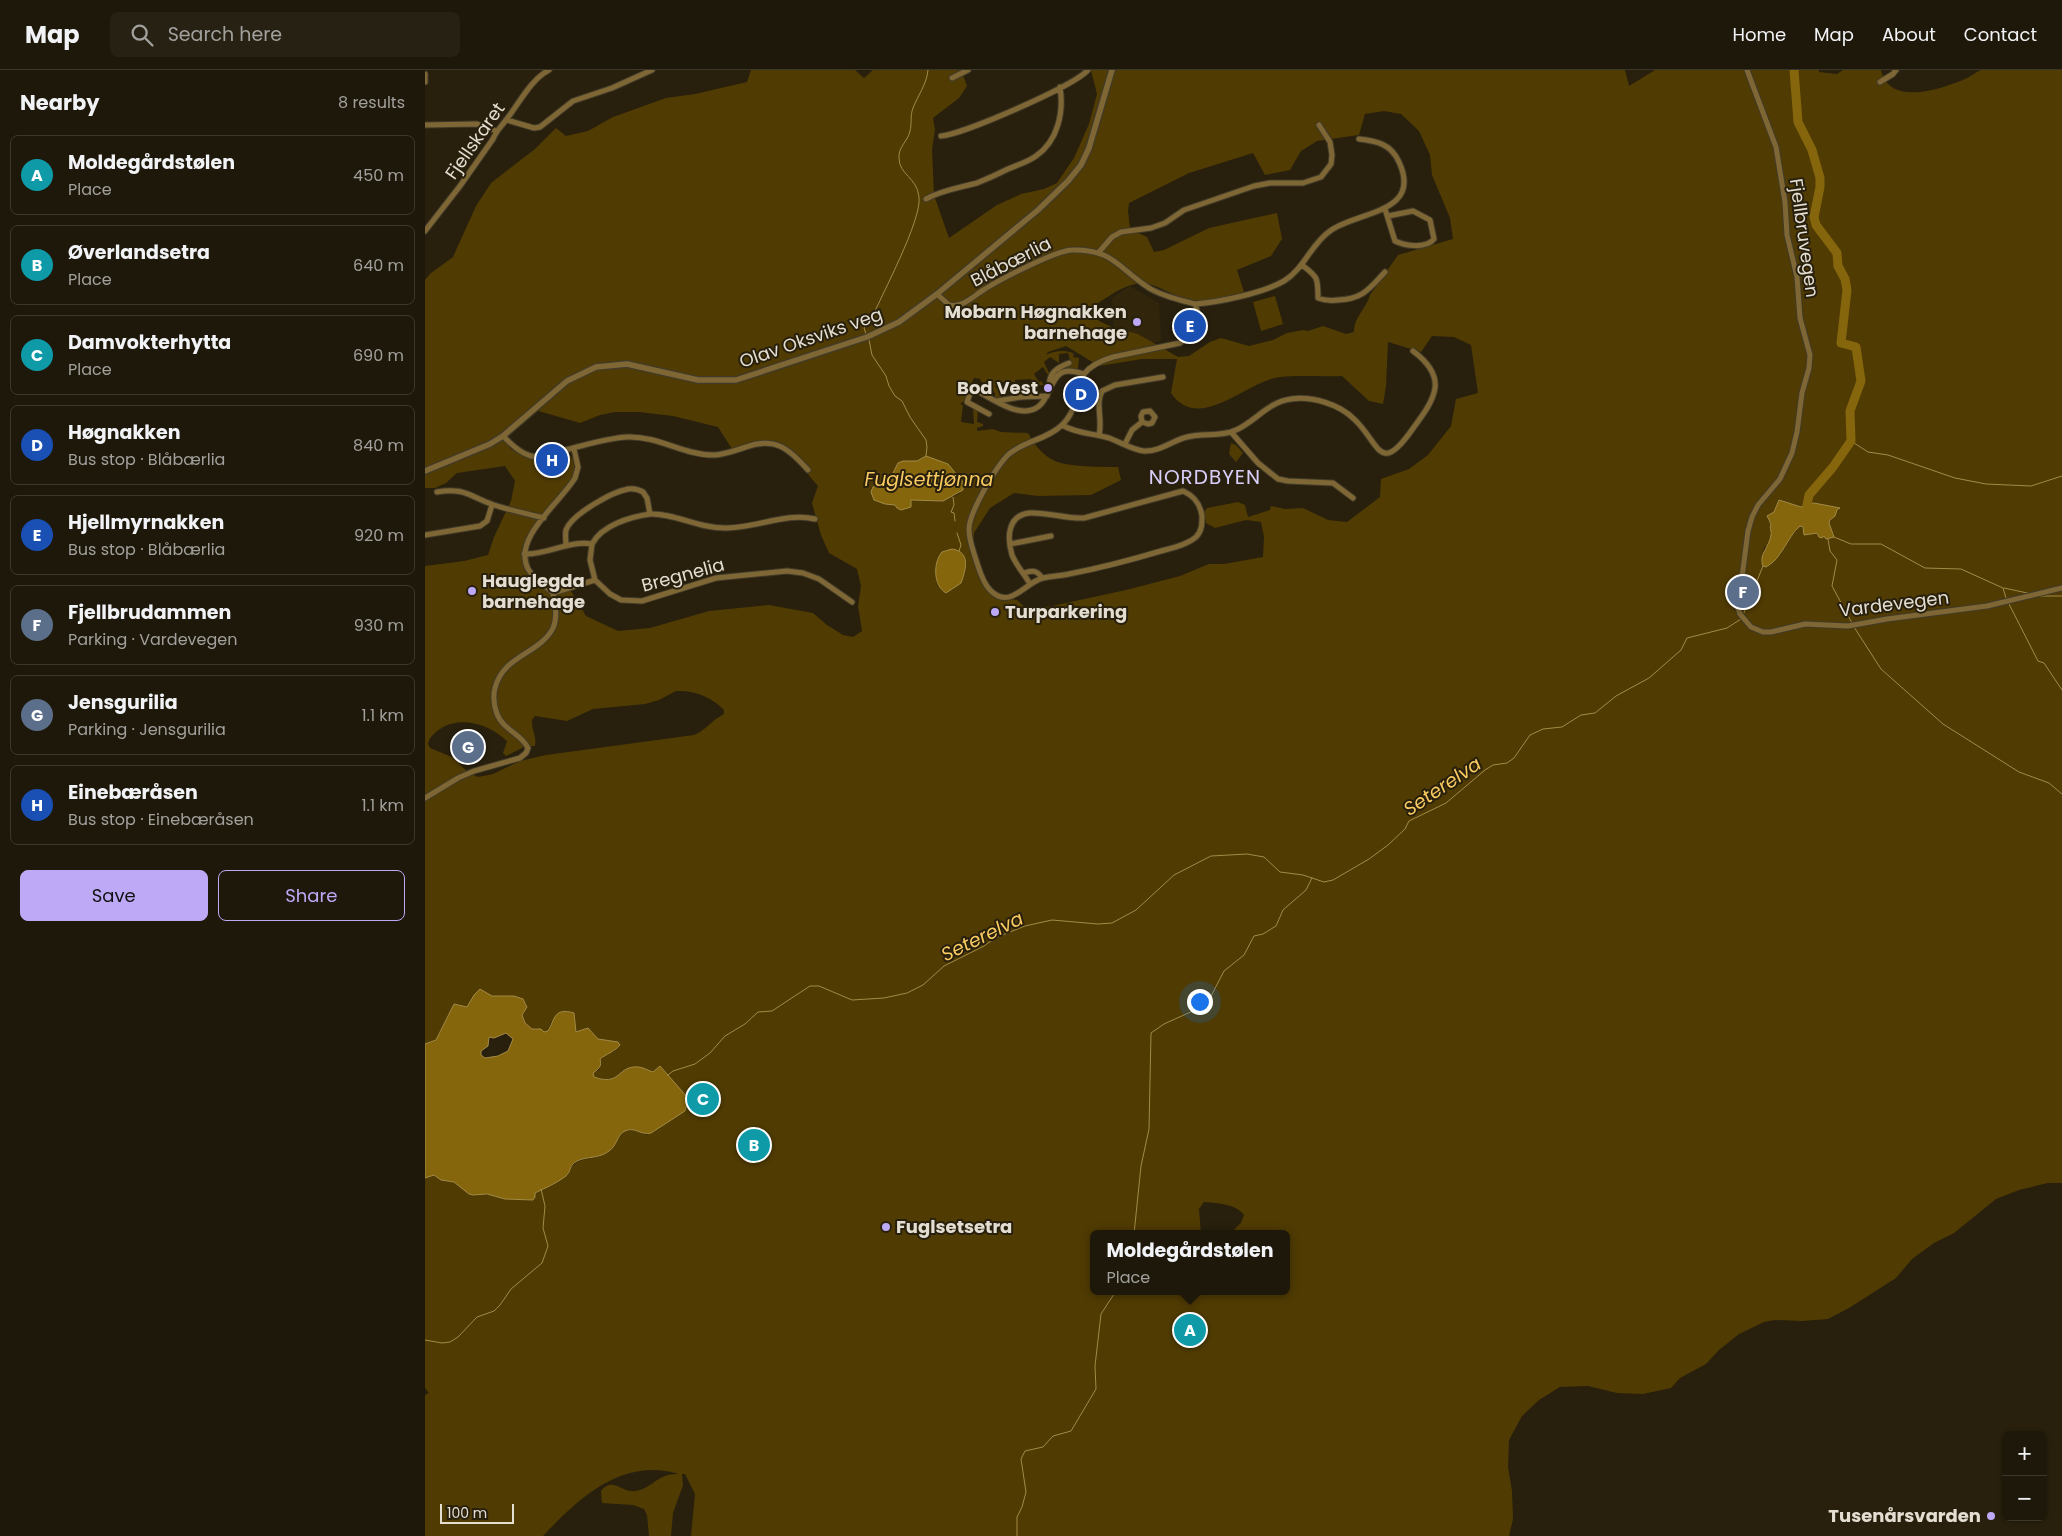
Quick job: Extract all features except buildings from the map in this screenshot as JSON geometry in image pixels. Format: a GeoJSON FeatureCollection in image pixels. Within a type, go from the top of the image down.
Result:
{"type":"FeatureCollection","features":[{"type":"Feature","properties":{"kind":"street","name":"Fjellskaret"},"geometry":{"type":"LineString","coordinates":[[425,231],[460,186],[493,139],[496,131],[507,120],[537,80],[549,70]]}},
{"type":"Feature","properties":{"kind":"street"},"geometry":{"type":"LineString","coordinates":[[507,120],[534,128],[540,127],[573,101],[612,88],[652,70]]}},
{"type":"Feature","properties":{"kind":"street"},"geometry":{"type":"LineString","coordinates":[[951,78],[968,70]]}},
{"type":"Feature","properties":{"kind":"street"},"geometry":{"type":"LineString","coordinates":[[941,136],[957,133],[1060,87],[1079,78],[1088,70]]}},
{"type":"Feature","properties":{"kind":"street","name":"Olav Oksviks veg"},"geometry":{"type":"LineString","coordinates":[[425,471],[490,444],[503,436],[567,381],[596,367],[627,364],[698,380],[736,380],[884,330],[899,322],[937,294],[1049,200],[1074,174],[1091,141],[1112,70]]}},
{"type":"Feature","properties":{"kind":"street","name":"Fjellbruvegen"},"geometry":{"type":"LineString","coordinates":[[1747,70],[1776,147],[1785,202],[1787,235],[1797,277],[1800,318],[1810,355],[1799,413]]}},
{"type":"Feature","properties":{"kind":"street"},"geometry":{"type":"LineString","coordinates":[[1880,82],[1896,70]]}},
{"type":"Feature","properties":{"kind":"street"},"geometry":{"type":"LineString","coordinates":[[425,74],[425,82]]}},
{"type":"Feature","properties":{"kind":"street"},"geometry":{"type":"LineString","coordinates":[[926,199],[941,191],[983,180],[1030,160],[1041,152],[1050,141],[1059,120],[1061,105],[1060,87]]}},
{"type":"Feature","properties":{"kind":"street"},"geometry":{"type":"LineString","coordinates":[[425,125],[477,124],[496,131]]}},
{"type":"Feature","properties":{"kind":"street"},"geometry":{"type":"LineString","coordinates":[[1099,252],[1112,237],[1121,232],[1151,228],[1165,223],[1185,210],[1245,189],[1270,183],[1303,183],[1321,177],[1331,164],[1332,156],[1330,142],[1319,125]]}},
{"type":"Feature","properties":{"kind":"street"},"geometry":{"type":"LineString","coordinates":[[1031,584],[1015,561],[1009,536],[1011,525],[1015,518],[1031,513],[1084,518],[1183,490],[1196,498],[1200,508],[1202,526],[1196,537],[1124,562],[1042,578],[1018,594],[1006,597],[994,594],[989,590],[979,572],[969,527],[976,506],[1003,461],[1019,447],[1062,425],[1070,414],[1080,380],[1095,363],[1180,343],[1187,338],[1195,324],[1198,314],[1195,304],[1227,299],[1284,281],[1302,265],[1318,242],[1331,230],[1394,204],[1403,188],[1404,180],[1398,161],[1385,145],[1375,140],[1359,139]]}},
{"type":"Feature","properties":{"kind":"street"},"geometry":{"type":"LineString","coordinates":[[1385,209],[1395,241],[1402,244],[1419,245],[1430,243],[1434,239],[1430,220],[1413,211],[1388,216]]}},
{"type":"Feature","properties":{"kind":"street","name":"Blåbærlia"},"geometry":{"type":"LineString","coordinates":[[937,294],[949,305],[961,305],[985,288],[1053,254],[1069,250],[1099,252],[1110,257],[1149,288],[1161,294],[1195,304]]}},
{"type":"Feature","properties":{"kind":"street"},"geometry":{"type":"LineString","coordinates":[[1302,265],[1315,274],[1318,280],[1319,298],[1327,301],[1351,300],[1360,296],[1385,272]]}},
{"type":"Feature","properties":{"kind":"street"},"geometry":{"type":"LineString","coordinates":[[1062,425],[1075,432],[1099,435],[1139,450],[1152,450],[1186,437],[1231,432],[1271,405],[1301,398],[1328,403],[1345,411],[1356,420],[1375,447],[1384,452],[1392,452],[1401,445],[1412,430],[1429,404],[1435,389],[1432,371],[1413,351]]}},
{"type":"Feature","properties":{"kind":"street"},"geometry":{"type":"LineString","coordinates":[[1050,390],[1053,373],[1059,366],[1069,363]]}},
{"type":"Feature","properties":{"kind":"street"},"geometry":{"type":"LineString","coordinates":[[989,414],[967,402],[972,388],[1011,408],[1029,411],[1037,407],[1047,396],[1062,372],[1070,371],[1084,374]]}},
{"type":"Feature","properties":{"kind":"street"},"geometry":{"type":"LineString","coordinates":[[1099,435],[1101,426],[1099,401],[1102,391],[1115,385],[1163,377]]}},
{"type":"Feature","properties":{"kind":"street"},"geometry":{"type":"LineString","coordinates":[[997,401],[1021,397],[1047,396]]}},
{"type":"Feature","properties":{"kind":"street","name":"Vardevegen"},"geometry":{"type":"LineString","coordinates":[[1799,413],[1794,446],[1786,467],[1780,479],[1758,505],[1750,524],[1738,608],[1741,616],[1756,630],[1771,632],[1817,623],[1843,627],[1854,626],[1887,619],[1987,606],[2062,588]]}},
{"type":"Feature","properties":{"kind":"street"},"geometry":{"type":"LineString","coordinates":[[1125,444],[1132,430],[1142,422]]}},
{"type":"Feature","properties":{"kind":"street"},"geometry":{"type":"LineString","coordinates":[[1231,432],[1258,463],[1277,478],[1288,481],[1333,483],[1353,498]]}},
{"type":"Feature","properties":{"kind":"street"},"geometry":{"type":"LineString","coordinates":[[503,436],[516,448],[530,456],[537,457],[573,450],[598,441],[630,436],[649,438],[700,454],[714,455],[730,452],[752,444],[767,442],[781,445],[792,452],[808,470]]}},
{"type":"Feature","properties":{"kind":"street"},"geometry":{"type":"LineString","coordinates":[[425,798],[458,778],[474,771],[512,761],[526,754],[528,748],[526,742],[502,723],[497,714],[494,690],[497,679],[505,667],[546,637],[552,629],[555,620],[553,593],[531,573],[524,554],[529,536],[575,478],[578,467],[573,450]]}},
{"type":"Feature","properties":{"kind":"street"},"geometry":{"type":"LineString","coordinates":[[567,546],[567,529],[573,522],[602,499],[618,492],[629,488],[643,492],[647,498],[650,514]]}},
{"type":"Feature","properties":{"kind":"street"},"geometry":{"type":"LineString","coordinates":[[437,492],[451,490],[466,492],[492,505],[544,518]]}},
{"type":"Feature","properties":{"kind":"street"},"geometry":{"type":"LineString","coordinates":[[425,535],[480,526],[487,521],[492,505]]}},
{"type":"Feature","properties":{"kind":"street"},"geometry":{"type":"LineString","coordinates":[[553,593],[595,580],[590,560],[592,544],[606,529],[634,516],[650,514],[725,528],[763,524],[800,516],[815,519]]}},
{"type":"Feature","properties":{"kind":"street"},"geometry":{"type":"LineString","coordinates":[[1010,544],[1051,536]]}},
{"type":"Feature","properties":{"kind":"street"},"geometry":{"type":"LineString","coordinates":[[524,554],[541,554],[567,546],[583,543],[592,544]]}},
{"type":"Feature","properties":{"kind":"street","name":"Bregnelia"},"geometry":{"type":"LineString","coordinates":[[595,580],[610,594],[621,600],[642,601],[716,578],[787,571],[819,579],[852,602]]}},
{"type":"Feature","properties":{"kind":"street"},"geometry":{"type":"LineString","coordinates":[[1024,573],[1037,572],[1042,578]]}},
{"type":"Feature","properties":{"kind":"shaded area"},"geometry":{"type":"Polygon","coordinates":[[[751,70],[855,70],[864,78],[873,70],[961,70],[967,86],[959,98],[933,118],[935,130],[932,149],[934,195],[949,238],[997,205],[1021,194],[1044,189],[1057,183],[1074,158],[1089,124],[1097,94],[1091,70],[1625,70],[1629,86],[1655,70],[1819,70],[1819,72],[1837,74],[1843,70],[1881,70],[1886,81],[1894,88],[1905,92],[1917,92],[1955,83],[1981,70],[2062,70],[2062,1183],[2048,1183],[2019,1190],[1996,1199],[1954,1233],[1934,1243],[1912,1259],[1896,1278],[1849,1308],[1828,1319],[1764,1322],[1739,1334],[1719,1350],[1706,1364],[1680,1378],[1671,1388],[1643,1394],[1617,1393],[1588,1386],[1560,1387],[1539,1400],[1522,1416],[1509,1440],[1508,1467],[1512,1491],[1513,1519],[1509,1536],[691,1536],[695,1494],[685,1474],[682,1474],[683,1485],[673,1513],[671,1536],[649,1536],[647,1515],[644,1509],[633,1505],[602,1503],[601,1491],[609,1485],[613,1485],[626,1490],[636,1491],[645,1488],[664,1476],[679,1474],[658,1470],[639,1471],[620,1476],[603,1484],[571,1508],[543,1536],[425,1536],[425,1395],[429,1393],[425,1388],[425,1178],[434,1175],[441,1180],[454,1182],[473,1195],[535,1193],[568,1175],[571,1168],[579,1161],[606,1153],[627,1130],[637,1131],[646,1135],[685,1111],[687,1102],[660,1066],[653,1072],[634,1068],[611,1078],[594,1077],[593,1073],[599,1070],[600,1060],[607,1053],[615,1051],[611,1042],[598,1039],[588,1028],[576,1032],[574,1014],[551,1022],[548,1031],[544,1032],[537,1028],[532,1029],[525,1023],[522,1015],[527,1007],[526,1003],[516,997],[494,996],[484,991],[472,999],[467,1007],[454,1004],[436,1040],[425,1044],[425,566],[464,561],[488,555],[494,537],[511,501],[515,481],[505,466],[457,473],[446,483],[435,488],[425,488],[425,280],[431,273],[453,257],[476,206],[491,183],[535,149],[556,128],[566,136],[588,131],[613,117],[666,98],[695,94],[747,82],[751,70]],[[1384,111],[1365,114],[1359,135],[1317,141],[1301,151],[1290,170],[1265,175],[1253,153],[1189,173],[1129,203],[1130,229],[1147,237],[1154,252],[1164,250],[1209,228],[1277,213],[1282,239],[1271,256],[1237,270],[1244,292],[1220,299],[1195,300],[1183,298],[1149,284],[1131,285],[1119,290],[1096,305],[1095,315],[1099,321],[1114,328],[1138,334],[1178,357],[1189,356],[1210,342],[1221,338],[1249,346],[1273,340],[1287,333],[1308,331],[1323,326],[1346,334],[1354,332],[1358,317],[1370,295],[1398,255],[1453,239],[1450,218],[1432,175],[1430,155],[1419,131],[1401,114],[1384,111]],[[1432,336],[1421,352],[1388,342],[1386,386],[1383,404],[1369,401],[1342,376],[1295,376],[1280,377],[1267,381],[1223,402],[1209,407],[1195,408],[1182,404],[1171,393],[1177,359],[1142,359],[1099,366],[1066,346],[1048,352],[1046,355],[1060,351],[1071,352],[1074,354],[1073,357],[1079,358],[1078,369],[1063,370],[1051,384],[1055,372],[1071,363],[1068,353],[1059,354],[1059,363],[1050,357],[1044,362],[1050,375],[1048,379],[1048,375],[1043,367],[1034,374],[1039,382],[1041,381],[1044,385],[1032,386],[1031,379],[999,382],[995,387],[998,388],[1001,398],[995,399],[992,387],[980,381],[981,379],[974,378],[964,401],[960,404],[963,405],[961,422],[974,424],[973,408],[978,410],[977,422],[983,424],[983,426],[977,428],[977,431],[993,429],[1001,432],[1028,433],[1039,449],[1051,459],[1077,466],[1118,467],[1121,480],[1091,495],[1038,496],[1014,493],[990,508],[974,533],[973,545],[979,571],[992,589],[1005,598],[1017,600],[1029,611],[1180,576],[1209,564],[1224,564],[1263,557],[1264,537],[1261,522],[1246,520],[1215,528],[1206,523],[1204,512],[1207,508],[1238,502],[1245,505],[1248,517],[1270,510],[1271,506],[1285,509],[1303,508],[1328,520],[1347,522],[1380,497],[1381,479],[1409,469],[1428,455],[1451,426],[1456,399],[1478,393],[1471,345],[1454,337],[1432,336]],[[535,410],[505,436],[510,448],[522,456],[542,460],[567,454],[573,459],[574,473],[571,481],[527,543],[531,574],[552,591],[571,591],[586,616],[618,631],[650,628],[709,611],[769,605],[813,613],[843,635],[853,637],[862,631],[858,606],[861,586],[857,569],[829,553],[821,535],[812,503],[818,486],[793,456],[779,444],[758,442],[732,449],[718,427],[673,416],[639,412],[615,412],[600,415],[580,423],[535,410]],[[903,461],[898,463],[892,475],[880,482],[953,497],[960,493],[963,482],[955,471],[944,462],[903,461]],[[1779,500],[1774,513],[1767,518],[1771,524],[1772,534],[1769,544],[1764,548],[1761,562],[1770,565],[1781,554],[1789,539],[1800,526],[1808,533],[1817,533],[1828,539],[1833,537],[1829,523],[1839,509],[1811,504],[1801,507],[1779,500]],[[676,691],[659,700],[645,704],[593,709],[567,721],[535,716],[532,723],[535,746],[526,746],[506,756],[503,753],[507,741],[492,730],[473,723],[455,723],[446,726],[433,735],[428,744],[430,748],[452,757],[469,773],[478,777],[493,774],[520,761],[546,755],[694,735],[724,714],[724,710],[714,701],[702,695],[689,692],[676,691]]]}},
{"type":"Feature","properties":{"kind":"shaded area","name":"Mobarn Høgnakken barnehage"},"geometry":{"type":"Polygon","coordinates":[[[1130,286],[1159,303],[1161,341],[1115,349],[1112,298],[1130,286]]]}},
{"type":"Feature","properties":{"kind":"shaded area"},"geometry":{"type":"Polygon","coordinates":[[[1275,296],[1283,324],[1261,331],[1253,302],[1275,296]]]}},
{"type":"Feature","properties":{"kind":"shaded area"},"geometry":{"type":"Polygon","coordinates":[[[1231,443],[1236,445],[1243,453],[1236,462],[1229,454],[1231,443]]]}},
{"type":"Feature","properties":{"kind":"water","name":"Fuglsettjønna"},"geometry":{"type":"Polygon","coordinates":[[[926,456],[948,464],[963,482],[963,490],[943,501],[911,500],[911,507],[901,510],[895,505],[874,500],[871,492],[873,487],[892,475],[898,463],[917,461],[926,456]]]}},
{"type":"Feature","properties":{"kind":"water"},"geometry":{"type":"Polygon","coordinates":[[[1779,500],[1801,507],[1814,503],[1840,508],[1829,523],[1834,537],[1826,539],[1824,536],[1822,538],[1819,537],[1817,533],[1804,535],[1803,527],[1800,526],[1777,558],[1766,567],[1763,566],[1762,558],[1771,534],[1771,524],[1767,516],[1774,512],[1779,500]]]}},
{"type":"Feature","properties":{"kind":"water"},"geometry":{"type":"Polygon","coordinates":[[[952,549],[965,557],[965,567],[961,583],[946,593],[939,585],[936,568],[942,552],[952,549]]]}},
{"type":"Feature","properties":{"kind":"water"},"geometry":{"type":"Polygon","coordinates":[[[480,989],[492,996],[514,996],[523,999],[527,1007],[522,1015],[525,1023],[532,1029],[541,1029],[544,1032],[548,1031],[554,1018],[559,1013],[574,1013],[576,1032],[588,1028],[598,1039],[618,1042],[620,1045],[600,1059],[598,1069],[593,1073],[594,1077],[602,1079],[613,1078],[625,1070],[634,1067],[653,1072],[660,1066],[688,1098],[685,1111],[651,1133],[647,1134],[629,1130],[622,1133],[609,1151],[605,1154],[581,1159],[574,1163],[566,1176],[535,1193],[533,1200],[505,1199],[487,1194],[473,1195],[454,1182],[441,1180],[434,1175],[425,1178],[425,1044],[436,1040],[454,1004],[467,1007],[480,989]],[[506,1033],[494,1038],[489,1037],[488,1046],[481,1051],[481,1055],[485,1058],[498,1056],[508,1051],[513,1039],[506,1033]]]}},
{"type":"Feature","properties":{"kind":"waterway"},"geometry":{"type":"LineString","coordinates":[[866,334],[864,328],[871,320],[900,257],[918,208],[918,190],[902,168],[899,154],[909,135],[912,111],[924,85],[928,70]]}},
{"type":"Feature","properties":{"kind":"waterway"},"geometry":{"type":"LineString","coordinates":[[1794,70],[1798,122],[1812,150],[1820,178],[1814,217],[1816,225],[1837,253],[1838,266],[1845,279],[1847,290],[1841,343],[1856,347],[1861,381],[1850,411],[1851,441],[1833,467],[1809,495],[1807,505]]}},
{"type":"Feature","properties":{"kind":"waterway"},"geometry":{"type":"LineString","coordinates":[[869,340],[872,355],[886,376],[889,386],[895,396],[902,401],[910,417],[926,440],[926,456]]}},
{"type":"Feature","properties":{"kind":"waterway"},"geometry":{"type":"LineString","coordinates":[[1851,441],[1868,452],[1888,455],[1955,478],[1986,484],[2031,486],[2062,476]]}},
{"type":"Feature","properties":{"kind":"waterway"},"geometry":{"type":"LineString","coordinates":[[953,497],[954,505],[951,512],[954,513],[955,521]]}},
{"type":"Feature","properties":{"kind":"waterway"},"geometry":{"type":"LineString","coordinates":[[957,533],[961,545],[959,551]]}},
{"type":"Feature","properties":{"kind":"waterway"},"geometry":{"type":"LineString","coordinates":[[1834,537],[1851,544],[1881,544],[1925,568],[1961,569],[2003,588],[2006,598]]}},
{"type":"Feature","properties":{"kind":"waterway"},"geometry":{"type":"LineString","coordinates":[[1828,539],[1830,551],[1837,560],[1832,586],[1852,623]]}},
{"type":"Feature","properties":{"kind":"waterway","name":"Seterelva"},"geometry":{"type":"LineString","coordinates":[[1743,615],[1763,566]]}},
{"type":"Feature","properties":{"kind":"waterway"},"geometry":{"type":"LineString","coordinates":[[2004,588],[2032,594]]}},
{"type":"Feature","properties":{"kind":"waterway"},"geometry":{"type":"LineString","coordinates":[[2040,596],[2062,596]]}},
{"type":"Feature","properties":{"kind":"waterway"},"geometry":{"type":"LineString","coordinates":[[2008,602],[2038,661],[2044,663],[2062,690]]}},
{"type":"Feature","properties":{"kind":"waterway","name":"Seterelva"},"geometry":{"type":"LineString","coordinates":[[668,1075],[673,1071],[695,1064],[710,1053],[725,1036],[745,1024],[758,1012],[772,1011],[810,986],[819,986],[852,1000],[884,998],[907,993],[923,985],[944,966],[984,946],[995,938],[1025,926],[1052,920],[1098,924],[1112,923],[1136,910],[1174,875],[1211,856],[1247,854],[1264,857],[1280,872],[1303,875],[1324,882],[1333,880],[1369,859],[1388,845],[1405,829],[1409,821],[1446,803],[1493,765],[1507,763],[1514,758],[1530,735],[1543,729],[1562,727],[1581,715],[1595,713],[1616,696],[1649,678],[1681,650],[1687,638],[1727,628],[1741,619]]}},
{"type":"Feature","properties":{"kind":"waterway"},"geometry":{"type":"LineString","coordinates":[[1854,627],[1881,669],[1943,724],[2019,772],[2049,783],[2062,794]]}},
{"type":"Feature","properties":{"kind":"waterway"},"geometry":{"type":"LineString","coordinates":[[1134,1230],[1141,1166],[1149,1129],[1151,1033],[1164,1024],[1195,1010],[1209,1000],[1224,971],[1244,955],[1254,936],[1263,934],[1276,926],[1283,910],[1306,890],[1312,878]]}},
{"type":"Feature","properties":{"kind":"waterway"},"geometry":{"type":"LineString","coordinates":[[425,1340],[442,1343],[450,1342],[458,1337],[477,1317],[494,1311],[511,1289],[542,1263],[548,1246],[543,1228],[545,1206],[541,1189]]}},
{"type":"Feature","properties":{"kind":"waterway"},"geometry":{"type":"LineString","coordinates":[[1017,1536],[1017,1517],[1026,1492],[1021,1459],[1025,1451],[1043,1447],[1053,1436],[1071,1431],[1096,1389],[1095,1366],[1101,1314],[1113,1295]]}},
{"type":"Feature","properties":{"kind":"place","name":"Mobarn Høgnakken barnehage"},"geometry":{"type":"Point","coordinates":[1137,322]}},
{"type":"Feature","properties":{"kind":"place","name":"Hjellmyrnakken"},"geometry":{"type":"Point","coordinates":[1190,326]}},
{"type":"Feature","properties":{"kind":"place","name":"Bod Vest"},"geometry":{"type":"Point","coordinates":[1048,388]}},
{"type":"Feature","properties":{"kind":"place","name":"Høgnakken"},"geometry":{"type":"Point","coordinates":[1081,394]}},
{"type":"Feature","properties":{"kind":"place","name":"Einebæråsen"},"geometry":{"type":"Point","coordinates":[552,460]}},
{"type":"Feature","properties":{"kind":"place","name":"Hauglegda barnehage"},"geometry":{"type":"Point","coordinates":[472,591]}},
{"type":"Feature","properties":{"kind":"place","name":"Fjellbrudammen"},"geometry":{"type":"Point","coordinates":[1743,592]}},
{"type":"Feature","properties":{"kind":"place","name":"Turparkering"},"geometry":{"type":"Point","coordinates":[995,612]}},
{"type":"Feature","properties":{"kind":"place","name":"Jensgurilia"},"geometry":{"type":"Point","coordinates":[468,747]}},
{"type":"Feature","properties":{"kind":"place","name":"Damvokterhytta"},"geometry":{"type":"Point","coordinates":[703,1099]}},
{"type":"Feature","properties":{"kind":"place","name":"Øverlandsetra"},"geometry":{"type":"Point","coordinates":[754,1145]}},
{"type":"Feature","properties":{"kind":"place","name":"Fuglsetsetra"},"geometry":{"type":"Point","coordinates":[886,1227]}},
{"type":"Feature","properties":{"kind":"place","name":"Moldegårdstølen"},"geometry":{"type":"Point","coordinates":[1190,1330]}},
{"type":"Feature","properties":{"kind":"place","name":"Tusenårsvarden"},"geometry":{"type":"Point","coordinates":[1991,1516]}},
{"type":"Feature","properties":{"kind":"district","name":"NORDBYEN"},"geometry":{"type":"Point","coordinates":[1205,477]}}]}
